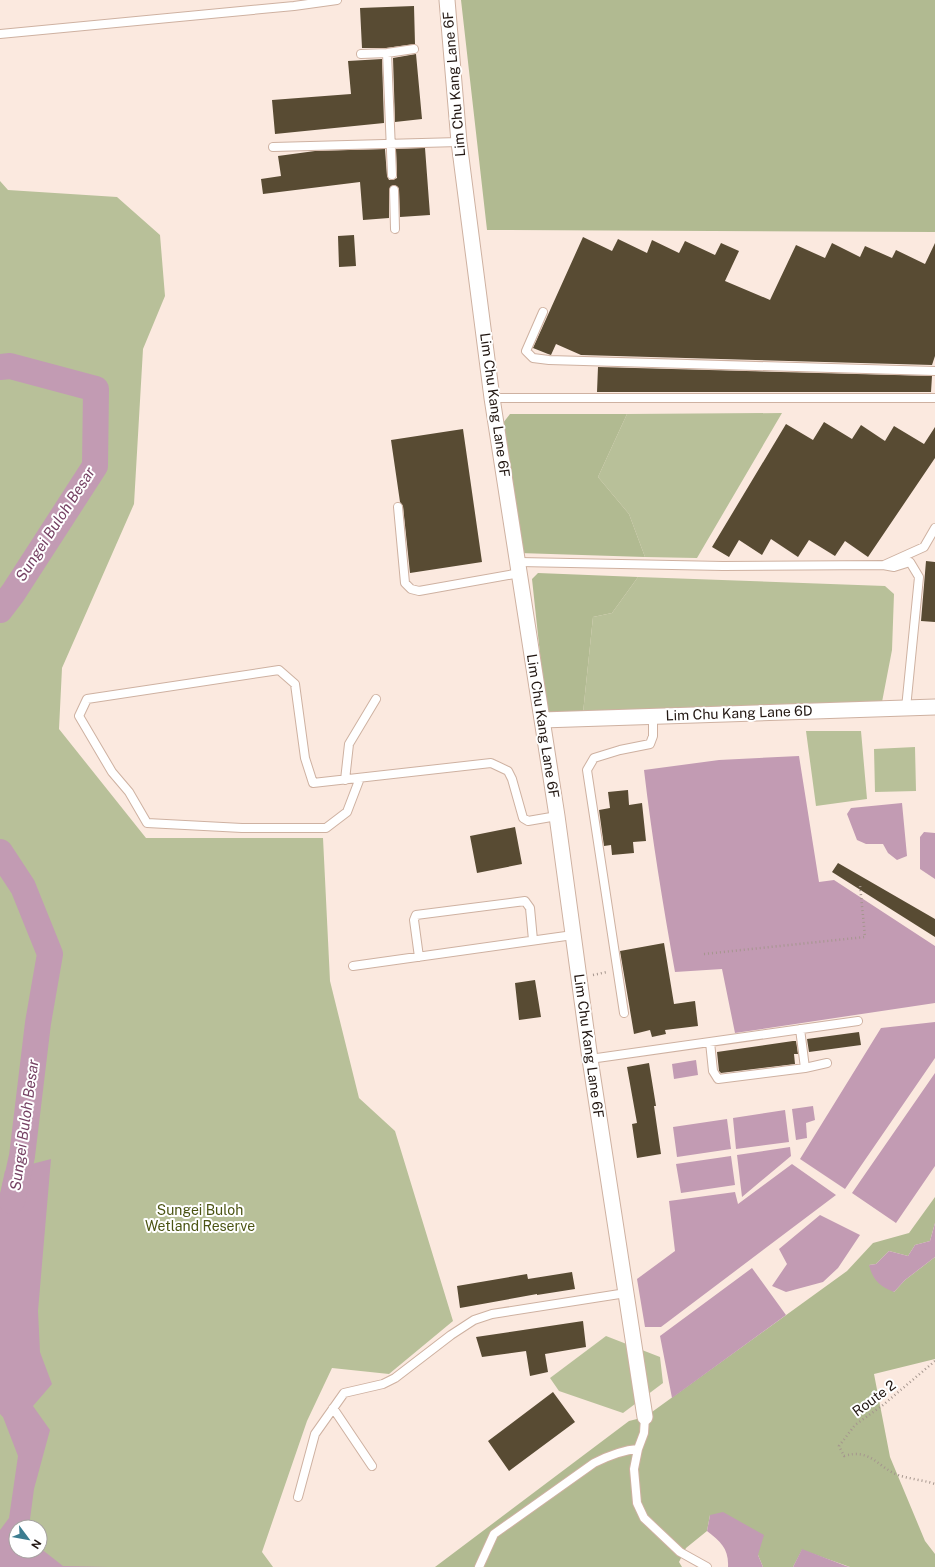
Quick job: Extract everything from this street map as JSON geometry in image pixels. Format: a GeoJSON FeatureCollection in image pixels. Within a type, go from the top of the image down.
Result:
{"type":"FeatureCollection","features":[{"type":"Feature","properties":{"kind":"street","name":"Lim Chu Kang Lane 6F"},"geometry":{"type":"LineString","coordinates":[[447,0],[459,142],[492,398],[520,568],[557,816],[590,1060],[645,1417]]}},
{"type":"Feature","properties":{"kind":"street","name":"Lim Chu Kang Lane 6D"},"geometry":{"type":"LineString","coordinates":[[542,720],[935,707]]}},
{"type":"Feature","properties":{"kind":"lane"},"geometry":{"type":"LineString","coordinates":[[0,34],[294,6],[337,0]]}},
{"type":"Feature","properties":{"kind":"lane"},"geometry":{"type":"LineString","coordinates":[[360,54],[387,53],[414,49]]}},
{"type":"Feature","properties":{"kind":"lane"},"geometry":{"type":"LineString","coordinates":[[387,53],[392,175]]}},
{"type":"Feature","properties":{"kind":"lane"},"geometry":{"type":"LineString","coordinates":[[273,147],[459,142]]}},
{"type":"Feature","properties":{"kind":"lane"},"geometry":{"type":"LineString","coordinates":[[394,190],[395,229]]}},
{"type":"Feature","properties":{"kind":"lane"},"geometry":{"type":"LineString","coordinates":[[543,312],[526,351],[533,358],[549,360],[935,371]]}},
{"type":"Feature","properties":{"kind":"lane"},"geometry":{"type":"LineString","coordinates":[[492,398],[935,398]]}},
{"type":"Feature","properties":{"kind":"lane"},"geometry":{"type":"LineString","coordinates":[[398,507],[405,583],[411,589],[419,591],[520,568],[894,566],[910,562],[919,577],[906,708]]}},
{"type":"Feature","properties":{"kind":"lane"},"geometry":{"type":"LineString","coordinates":[[883,565],[924,547],[935,528]]}},
{"type":"Feature","properties":{"kind":"lane"},"geometry":{"type":"LineString","coordinates":[[360,778],[347,812],[326,828],[242,828],[148,823],[129,792],[112,772],[79,716],[88,699],[279,670],[295,684],[305,758],[313,783],[491,763],[508,771],[524,818],[528,821],[557,816]]}},
{"type":"Feature","properties":{"kind":"lane"},"geometry":{"type":"LineString","coordinates":[[345,780],[349,744],[376,699]]}},
{"type":"Feature","properties":{"kind":"lane"},"geometry":{"type":"LineString","coordinates":[[624,1012],[587,770],[594,758],[650,744],[653,736],[653,716]]}},
{"type":"Feature","properties":{"kind":"lane"},"geometry":{"type":"LineString","coordinates":[[419,956],[414,920],[416,915],[525,901],[530,908],[533,940]]}},
{"type":"Feature","properties":{"kind":"lane"},"geometry":{"type":"LineString","coordinates":[[353,966],[573,935]]}},
{"type":"Feature","properties":{"kind":"lane"},"geometry":{"type":"LineString","coordinates":[[590,1060],[858,1021]]}},
{"type":"Feature","properties":{"kind":"lane"},"geometry":{"type":"LineString","coordinates":[[800,1029],[805,1068]]}},
{"type":"Feature","properties":{"kind":"lane"},"geometry":{"type":"LineString","coordinates":[[710,1042],[713,1071],[718,1079],[805,1068],[826,1063]]}},
{"type":"Feature","properties":{"kind":"lane"},"geometry":{"type":"LineString","coordinates":[[298,1497],[315,1434],[344,1393],[383,1384],[395,1378],[451,1335],[474,1320],[492,1314],[626,1293]]}},
{"type":"Feature","properties":{"kind":"lane"},"geometry":{"type":"LineString","coordinates":[[333,1408],[372,1466]]}},
{"type":"Feature","properties":{"kind":"lane","name":"Lim Chu Kang Lane 6F"},"geometry":{"type":"LineString","coordinates":[[645,1417],[644,1433],[638,1449],[634,1469],[637,1503],[644,1518],[680,1552],[707,1567]]}},
{"type":"Feature","properties":{"kind":"lane"},"geometry":{"type":"LineString","coordinates":[[479,1567],[494,1534],[594,1463],[608,1456],[630,1449],[638,1449]]}},
{"type":"Feature","properties":{"kind":"path"},"geometry":{"type":"LineString","coordinates":[[704,954],[865,937],[860,885]]}},
{"type":"Feature","properties":{"kind":"path","name":"Route 2"},"geometry":{"type":"LineString","coordinates":[[935,1361],[883,1405],[855,1425],[839,1446],[844,1456],[855,1453],[875,1459],[897,1474],[935,1484]]}},
{"type":"Feature","properties":{"kind":"green space"},"geometry":{"type":"Polygon","coordinates":[[[461,0],[935,0],[935,232],[487,230],[461,0]]]}},
{"type":"Feature","properties":{"kind":"green space","name":"Sungei Buloh Wetland Reserve"},"geometry":{"type":"Polygon","coordinates":[[[0,181],[8,190],[117,197],[160,235],[165,296],[143,349],[134,504],[62,668],[59,729],[146,838],[323,838],[330,981],[359,1098],[395,1131],[453,1321],[389,1374],[332,1368],[307,1421],[262,1552],[273,1567],[0,1567],[0,181]]]}},
{"type":"Feature","properties":{"kind":"green space"},"geometry":{"type":"Polygon","coordinates":[[[782,413],[697,558],[645,557],[629,514],[598,477],[627,414],[782,413]]]}},
{"type":"Feature","properties":{"kind":"green space"},"geometry":{"type":"Polygon","coordinates":[[[510,414],[627,414],[598,477],[629,514],[645,557],[519,553],[503,423],[510,414]]]}},
{"type":"Feature","properties":{"kind":"green space"},"geometry":{"type":"Polygon","coordinates":[[[538,573],[638,577],[612,613],[593,617],[583,713],[553,714],[546,710],[532,579],[538,573]]]}},
{"type":"Feature","properties":{"kind":"green space"},"geometry":{"type":"Polygon","coordinates":[[[638,577],[885,586],[894,594],[892,650],[882,702],[583,713],[593,617],[612,613],[638,577]]]}},
{"type":"Feature","properties":{"kind":"green space"},"geometry":{"type":"Polygon","coordinates":[[[806,731],[861,731],[867,799],[816,806],[806,731]]]}},
{"type":"Feature","properties":{"kind":"green space"},"geometry":{"type":"Polygon","coordinates":[[[915,747],[916,791],[875,792],[874,749],[915,747]]]}},
{"type":"Feature","properties":{"kind":"green space"},"geometry":{"type":"Polygon","coordinates":[[[935,1197],[935,1223],[930,1241],[915,1245],[908,1256],[889,1251],[876,1264],[869,1265],[894,1292],[905,1280],[935,1257],[935,1359],[874,1374],[890,1457],[925,1541],[935,1554],[935,1567],[850,1567],[802,1550],[793,1567],[763,1567],[758,1555],[710,1515],[707,1531],[686,1548],[679,1562],[682,1567],[435,1567],[629,1421],[645,1417],[847,1271],[873,1243],[909,1233],[935,1197]]]}},
{"type":"Feature","properties":{"kind":"green space"},"geometry":{"type":"Polygon","coordinates":[[[606,1336],[660,1357],[663,1383],[623,1413],[559,1391],[550,1378],[606,1336]]]}},
{"type":"Feature","properties":{"kind":"shaded area"},"geometry":{"type":"Polygon","coordinates":[[[799,756],[819,882],[834,880],[935,946],[935,1003],[735,1033],[722,969],[675,972],[658,871],[644,770],[719,760],[799,756]]]}},
{"type":"Feature","properties":{"kind":"shaded area"},"geometry":{"type":"Polygon","coordinates":[[[902,803],[907,856],[897,860],[888,853],[883,844],[866,844],[857,840],[847,814],[851,808],[902,803]]]}},
{"type":"Feature","properties":{"kind":"shaded area"},"geometry":{"type":"Polygon","coordinates":[[[924,832],[935,833],[935,879],[920,869],[920,837],[924,832]]]}},
{"type":"Feature","properties":{"kind":"shaded area"},"geometry":{"type":"Polygon","coordinates":[[[935,1022],[935,1058],[845,1189],[800,1159],[881,1028],[935,1022]]]}},
{"type":"Feature","properties":{"kind":"shaded area"},"geometry":{"type":"Polygon","coordinates":[[[696,1060],[698,1075],[674,1079],[672,1064],[696,1060]]]}},
{"type":"Feature","properties":{"kind":"shaded area"},"geometry":{"type":"Polygon","coordinates":[[[935,1073],[935,1166],[896,1223],[852,1193],[935,1073]]]}},
{"type":"Feature","properties":{"kind":"shaded area"},"geometry":{"type":"Polygon","coordinates":[[[813,1106],[815,1120],[806,1123],[807,1138],[796,1140],[792,1109],[813,1106]]]}},
{"type":"Feature","properties":{"kind":"shaded area"},"geometry":{"type":"Polygon","coordinates":[[[785,1110],[789,1142],[736,1149],[733,1118],[785,1110]]]}},
{"type":"Feature","properties":{"kind":"shaded area"},"geometry":{"type":"Polygon","coordinates":[[[727,1119],[731,1149],[677,1157],[673,1127],[727,1119]]]}},
{"type":"Feature","properties":{"kind":"shaded area"},"geometry":{"type":"Polygon","coordinates":[[[790,1147],[791,1156],[742,1197],[737,1155],[790,1147]]]}},
{"type":"Feature","properties":{"kind":"shaded area"},"geometry":{"type":"Polygon","coordinates":[[[731,1156],[735,1185],[681,1193],[676,1164],[731,1156]]]}},
{"type":"Feature","properties":{"kind":"shaded area","name":"Sungei Buloh Besar"},"geometry":{"type":"Polygon","coordinates":[[[51,1159],[38,1311],[40,1352],[52,1384],[33,1406],[50,1430],[34,1489],[30,1519],[8,1519],[18,1456],[3,1417],[0,1414],[0,1194],[5,1171],[51,1159]]]}},
{"type":"Feature","properties":{"kind":"shaded area"},"geometry":{"type":"Polygon","coordinates":[[[792,1164],[836,1195],[661,1327],[645,1327],[637,1279],[675,1251],[669,1201],[735,1192],[738,1204],[792,1164]]]}},
{"type":"Feature","properties":{"kind":"shaded area"},"geometry":{"type":"Polygon","coordinates":[[[820,1215],[860,1235],[838,1268],[823,1282],[786,1292],[772,1286],[787,1264],[779,1249],[820,1215]]]}},
{"type":"Feature","properties":{"kind":"shaded area"},"geometry":{"type":"Polygon","coordinates":[[[935,1223],[935,1257],[905,1280],[894,1292],[877,1282],[872,1275],[869,1265],[876,1264],[889,1251],[908,1256],[915,1245],[930,1241],[935,1223]]]}},
{"type":"Feature","properties":{"kind":"shaded area"},"geometry":{"type":"Polygon","coordinates":[[[752,1268],[786,1315],[672,1398],[660,1336],[752,1268]]]}},
{"type":"Feature","properties":{"kind":"shaded area"},"geometry":{"type":"Polygon","coordinates":[[[723,1512],[764,1535],[758,1555],[763,1567],[728,1567],[727,1555],[723,1546],[707,1531],[710,1515],[723,1512]]]}},
{"type":"Feature","properties":{"kind":"shaded area","name":"Sungei Buloh Besar"},"geometry":{"type":"Polygon","coordinates":[[[8,1519],[8,1559],[48,1559],[48,1554],[63,1566],[109,1567],[0,1567],[0,1530],[8,1519]]]}},
{"type":"Feature","properties":{"kind":"shaded area"},"geometry":{"type":"Polygon","coordinates":[[[802,1549],[846,1566],[850,1567],[793,1567],[802,1549]]]}},
{"type":"Feature","properties":{"kind":"building"},"geometry":{"type":"Polygon","coordinates":[[[414,6],[415,44],[386,48],[362,48],[360,8],[414,6]]]}},
{"type":"Feature","properties":{"kind":"building"},"geometry":{"type":"Polygon","coordinates":[[[416,54],[422,119],[395,122],[393,58],[416,54]]]}},
{"type":"Feature","properties":{"kind":"building"},"geometry":{"type":"Polygon","coordinates":[[[382,59],[384,123],[275,134],[272,100],[351,94],[348,61],[382,59]]]}},
{"type":"Feature","properties":{"kind":"building"},"geometry":{"type":"Polygon","coordinates":[[[425,148],[430,215],[400,217],[399,189],[394,185],[391,186],[389,190],[389,218],[363,220],[360,182],[263,194],[261,179],[281,176],[278,156],[315,151],[385,149],[387,176],[389,180],[393,180],[397,178],[396,149],[425,148]]]}},
{"type":"Feature","properties":{"kind":"building"},"geometry":{"type":"Polygon","coordinates":[[[354,235],[356,266],[339,267],[338,236],[354,235]]]}},
{"type":"Feature","properties":{"kind":"building"},"geometry":{"type":"Polygon","coordinates":[[[583,237],[612,251],[618,239],[647,253],[652,240],[679,253],[685,241],[715,255],[721,243],[739,251],[725,281],[770,300],[796,245],[825,258],[832,243],[860,257],[865,246],[892,258],[896,250],[925,264],[935,243],[935,356],[932,365],[581,355],[556,344],[551,355],[548,354],[533,348],[583,237]]]}},
{"type":"Feature","properties":{"kind":"building"},"geometry":{"type":"Polygon","coordinates":[[[598,367],[932,376],[931,392],[597,392],[598,367]]]}},
{"type":"Feature","properties":{"kind":"building"},"geometry":{"type":"Polygon","coordinates":[[[824,422],[852,439],[861,425],[885,441],[894,426],[924,444],[935,427],[935,458],[868,557],[845,541],[835,556],[809,540],[798,557],[771,539],[762,555],[739,540],[729,557],[712,547],[786,424],[813,440],[824,422]]]}},
{"type":"Feature","properties":{"kind":"building"},"geometry":{"type":"Polygon","coordinates":[[[463,429],[482,562],[410,573],[403,506],[400,502],[391,440],[463,429]]]}},
{"type":"Feature","properties":{"kind":"building"},"geometry":{"type":"Polygon","coordinates":[[[926,561],[935,562],[935,622],[921,621],[926,561]]]}},
{"type":"Feature","properties":{"kind":"building"},"geometry":{"type":"Polygon","coordinates":[[[628,790],[629,805],[642,803],[646,841],[633,842],[634,853],[612,855],[611,845],[604,846],[599,810],[610,808],[608,792],[628,790]]]}},
{"type":"Feature","properties":{"kind":"building"},"geometry":{"type":"Polygon","coordinates":[[[515,827],[522,864],[477,873],[470,836],[515,827]]]}},
{"type":"Feature","properties":{"kind":"building"},"geometry":{"type":"Polygon","coordinates":[[[838,863],[935,919],[935,937],[832,872],[838,863]]]}},
{"type":"Feature","properties":{"kind":"building"},"geometry":{"type":"Polygon","coordinates":[[[664,943],[674,1004],[695,1001],[698,1026],[665,1030],[666,1034],[652,1037],[650,1030],[634,1034],[620,951],[664,943]]]}},
{"type":"Feature","properties":{"kind":"building"},"geometry":{"type":"Polygon","coordinates":[[[535,980],[541,1017],[519,1020],[515,983],[535,980]]]}},
{"type":"Feature","properties":{"kind":"building"},"geometry":{"type":"Polygon","coordinates":[[[859,1032],[861,1045],[809,1052],[807,1039],[859,1032]]]}},
{"type":"Feature","properties":{"kind":"building"},"geometry":{"type":"Polygon","coordinates":[[[796,1041],[798,1054],[794,1054],[795,1064],[721,1073],[719,1071],[717,1052],[796,1041]]]}},
{"type":"Feature","properties":{"kind":"building"},"geometry":{"type":"Polygon","coordinates":[[[649,1063],[656,1106],[654,1106],[661,1154],[637,1158],[632,1124],[637,1123],[627,1067],[649,1063]]]}},
{"type":"Feature","properties":{"kind":"building"},"geometry":{"type":"Polygon","coordinates":[[[572,1272],[575,1289],[537,1294],[460,1308],[457,1286],[527,1274],[528,1279],[572,1272]]]}},
{"type":"Feature","properties":{"kind":"building"},"geometry":{"type":"Polygon","coordinates":[[[583,1321],[586,1347],[545,1354],[548,1372],[530,1376],[526,1351],[482,1357],[476,1337],[583,1321]]]}},
{"type":"Feature","properties":{"kind":"building"},"geometry":{"type":"Polygon","coordinates":[[[553,1392],[575,1422],[509,1471],[488,1441],[553,1392]]]}},
{"type":"Feature","properties":{"kind":"waterway","name":"Sungei Buloh Besar"},"geometry":{"type":"LineString","coordinates":[[0,367],[10,366],[96,389],[95,466],[13,593],[0,610]]}},
{"type":"Feature","properties":{"kind":"waterway","name":"Sungei Buloh Besar"},"geometry":{"type":"LineString","coordinates":[[0,852],[23,887],[50,954],[38,1023],[22,1156],[12,1201]]}}]}
